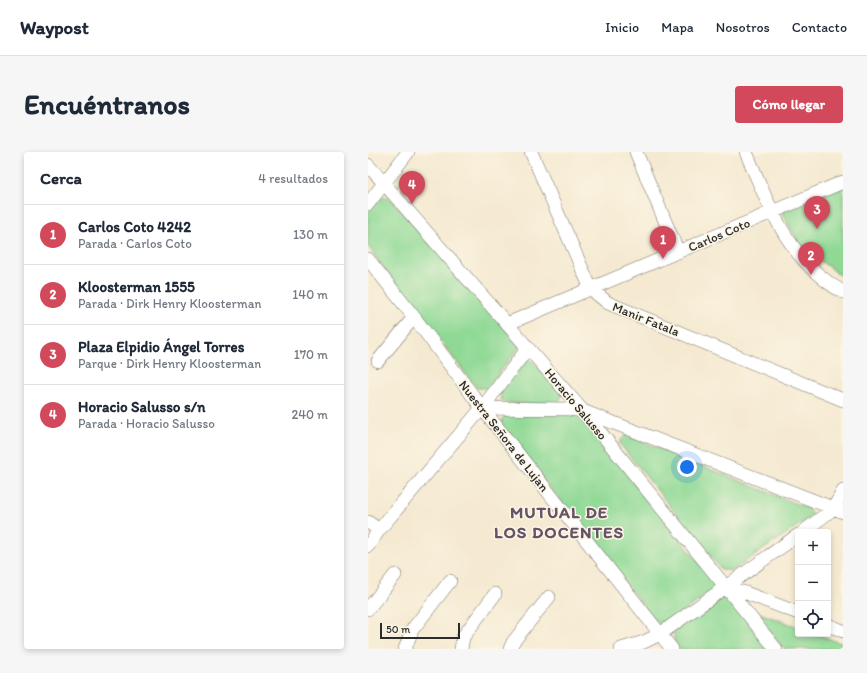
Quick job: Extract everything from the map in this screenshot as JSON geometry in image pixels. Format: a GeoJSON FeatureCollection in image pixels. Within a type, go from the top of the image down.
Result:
{"type":"FeatureCollection","features":[{"type":"Feature","properties":{"kind":"street"},"geometry":{"type":"LineString","coordinates":[[368,204],[408,152]]}},
{"type":"Feature","properties":{"kind":"street","name":"Manir Fatala"},"geometry":{"type":"LineString","coordinates":[[531,152],[591,289],[608,303],[843,400]]}},
{"type":"Feature","properties":{"kind":"street"},"geometry":{"type":"LineString","coordinates":[[636,152],[678,252]]}},
{"type":"Feature","properties":{"kind":"street"},"geometry":{"type":"LineString","coordinates":[[746,152],[772,212],[785,235],[804,261],[832,286],[843,292]]}},
{"type":"Feature","properties":{"kind":"street","name":"Horacio Salusso"},"geometry":{"type":"LineString","coordinates":[[368,165],[584,411],[776,649]]}},
{"type":"Feature","properties":{"kind":"street","name":"Carlos Coto"},"geometry":{"type":"LineString","coordinates":[[507,324],[843,182]]}},
{"type":"Feature","properties":{"kind":"street","name":"Nuestra Señora de Lujan"},"geometry":{"type":"LineString","coordinates":[[368,258],[482,408],[666,644]]}},
{"type":"Feature","properties":{"kind":"street"},"geometry":{"type":"LineString","coordinates":[[378,361],[414,317]]}},
{"type":"Feature","properties":{"kind":"street"},"geometry":{"type":"LineString","coordinates":[[368,546],[379,530],[482,408],[528,348]]}},
{"type":"Feature","properties":{"kind":"street"},"geometry":{"type":"LineString","coordinates":[[482,408],[569,409],[584,411],[839,510]]}},
{"type":"Feature","properties":{"kind":"street"},"geometry":{"type":"LineString","coordinates":[[808,529],[839,510],[843,491]]}},
{"type":"Feature","properties":{"kind":"street"},"geometry":{"type":"LineString","coordinates":[[368,522],[379,530]]}},
{"type":"Feature","properties":{"kind":"street"},"geometry":{"type":"LineString","coordinates":[[621,649],[644,642],[666,644],[725,587],[795,538]]}},
{"type":"Feature","properties":{"kind":"street"},"geometry":{"type":"LineString","coordinates":[[368,609],[395,575]]}},
{"type":"Feature","properties":{"kind":"street"},"geometry":{"type":"LineString","coordinates":[[405,649],[412,630],[450,581]]}},
{"type":"Feature","properties":{"kind":"street"},"geometry":{"type":"LineString","coordinates":[[725,587],[746,593],[795,612]]}},
{"type":"Feature","properties":{"kind":"street"},"geometry":{"type":"LineString","coordinates":[[461,649],[463,637],[495,594]]}},
{"type":"Feature","properties":{"kind":"street"},"geometry":{"type":"LineString","coordinates":[[510,649],[513,642],[549,597]]}},
{"type":"Feature","properties":{"kind":"street"},"geometry":{"type":"LineString","coordinates":[[831,626],[843,631]]}},
{"type":"Feature","properties":{"kind":"green space"},"geometry":{"type":"Polygon","coordinates":[[[843,186],[843,277],[801,247],[782,212],[843,186]]]}},
{"type":"Feature","properties":{"kind":"green space"},"geometry":{"type":"Polygon","coordinates":[[[389,197],[519,345],[518,349],[487,388],[477,388],[368,246],[368,212],[381,198],[389,197]]]}},
{"type":"Feature","properties":{"kind":"green space"},"geometry":{"type":"Polygon","coordinates":[[[529,358],[561,391],[561,398],[557,404],[507,403],[501,399],[500,391],[524,360],[529,358]]]}},
{"type":"Feature","properties":{"kind":"green space"},"geometry":{"type":"Polygon","coordinates":[[[507,414],[577,414],[582,417],[713,580],[714,586],[712,591],[667,623],[656,622],[502,427],[502,419],[507,414]]]}},
{"type":"Feature","properties":{"kind":"green space"},"geometry":{"type":"Polygon","coordinates":[[[626,435],[809,509],[812,516],[732,571],[721,569],[620,444],[621,440],[626,435]]]}},
{"type":"Feature","properties":{"kind":"green space"},"geometry":{"type":"Polygon","coordinates":[[[719,599],[730,599],[771,649],[679,649],[674,640],[675,630],[719,599]]]}},
{"type":"Feature","properties":{"kind":"green space"},"geometry":{"type":"Polygon","coordinates":[[[751,610],[795,626],[795,637],[824,637],[843,644],[843,649],[785,649],[751,610]]]}},
{"type":"Feature","properties":{"kind":"place","name":"Horacio Salusso s/n"},"geometry":{"type":"Point","coordinates":[412,204]}},
{"type":"Feature","properties":{"kind":"place","name":"Plaza Elpidio Ángel Torres"},"geometry":{"type":"Point","coordinates":[817,229]}},
{"type":"Feature","properties":{"kind":"place","name":"Carlos Coto 4242"},"geometry":{"type":"Point","coordinates":[663,259]}},
{"type":"Feature","properties":{"kind":"place","name":"Kloosterman 1555"},"geometry":{"type":"Point","coordinates":[811,275]}},
{"type":"Feature","properties":{"kind":"district","name":"MUTUAL DE LOS DOCENTES"},"geometry":{"type":"Point","coordinates":[559,522]}}]}
